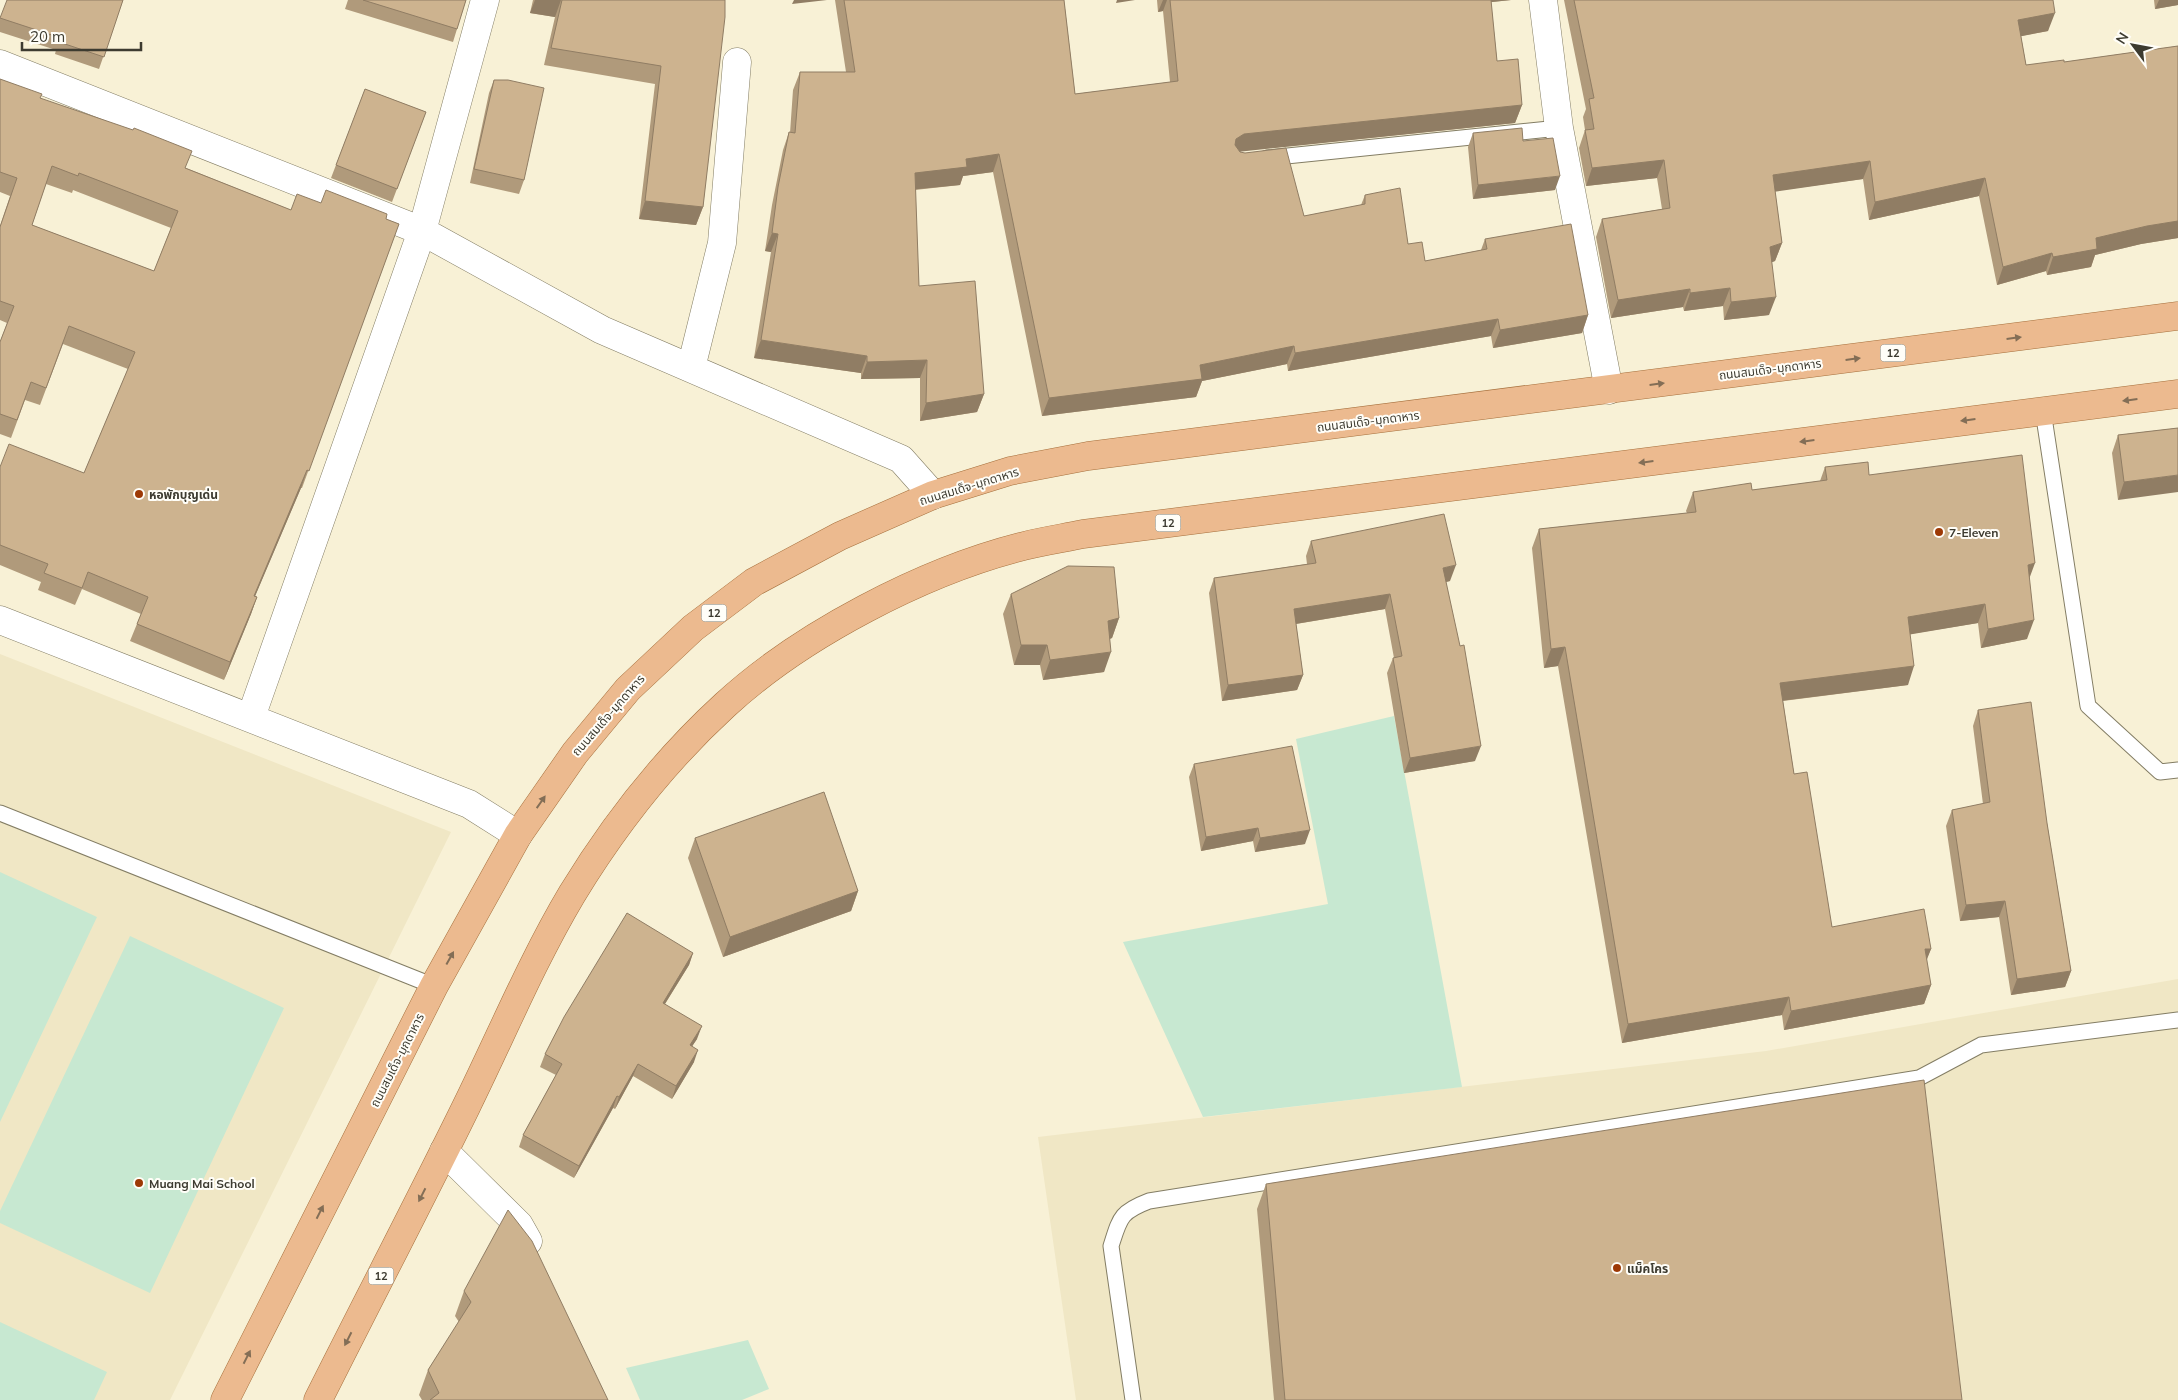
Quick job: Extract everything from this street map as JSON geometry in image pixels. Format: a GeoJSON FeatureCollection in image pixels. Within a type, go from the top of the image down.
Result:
{"type":"FeatureCollection","features":[{"type":"Feature","properties":{"kind":"main road","name":"ถนนสมเด็จ-มุกดาหาร"},"geometry":{"type":"LineString","coordinates":[[225,1400],[434,986],[518,836],[575,753],[628,689],[693,628],[754,582],[840,536],[933,495],[1010,471],[1088,456],[2178,316]]}},
{"type":"Feature","properties":{"kind":"main road","name":"12"},"geometry":{"type":"LineString","coordinates":[[318,1400],[572,895],[639,798],[674,757],[726,704],[783,660],[898,592],[970,563],[1023,546],[1083,534],[2178,394]]}},
{"type":"Feature","properties":{"kind":"street"},"geometry":{"type":"LineString","coordinates":[[251,717],[422,231],[485,0]]}},
{"type":"Feature","properties":{"kind":"street"},"geometry":{"type":"LineString","coordinates":[[1543,0],[1559,128],[1609,390]]}},
{"type":"Feature","properties":{"kind":"street"},"geometry":{"type":"LineString","coordinates":[[691,368],[722,243],[737,62]]}},
{"type":"Feature","properties":{"kind":"street"},"geometry":{"type":"LineString","coordinates":[[0,64],[422,231],[602,330],[901,459],[933,495]]}},
{"type":"Feature","properties":{"kind":"street"},"geometry":{"type":"LineString","coordinates":[[0,620],[469,804],[518,836]]}},
{"type":"Feature","properties":{"kind":"street"},"geometry":{"type":"LineString","coordinates":[[444,1151],[518,1225],[541,1267]]}},
{"type":"Feature","properties":{"kind":"lane"},"geometry":{"type":"LineString","coordinates":[[1248,160],[1559,128]]}},
{"type":"Feature","properties":{"kind":"lane"},"geometry":{"type":"LineString","coordinates":[[2044,411],[2088,706],[2160,772],[2178,770]]}},
{"type":"Feature","properties":{"kind":"lane"},"geometry":{"type":"LineString","coordinates":[[0,813],[434,986]]}},
{"type":"Feature","properties":{"kind":"lane"},"geometry":{"type":"LineString","coordinates":[[1133,1400],[1111,1246],[1118,1224],[1129,1209],[1149,1202],[1918,1078],[1980,1045],[2178,1020]]}},
{"type":"Feature","properties":{"kind":"shaded area","name":"Muang Mai School"},"geometry":{"type":"Polygon","coordinates":[[[0,654],[451,832],[170,1400],[0,1400],[0,654]]]}},
{"type":"Feature","properties":{"kind":"shaded area","name":"แม็คโคร"},"geometry":{"type":"Polygon","coordinates":[[[2178,979],[2178,1400],[1076,1400],[1038,1137],[1766,1051],[2178,979]]]}},
{"type":"Feature","properties":{"kind":"green space"},"geometry":{"type":"Polygon","coordinates":[[[1394,716],[1462,1087],[1203,1117],[1123,942],[1328,904],[1296,739],[1394,716]]]}},
{"type":"Feature","properties":{"kind":"green space"},"geometry":{"type":"Polygon","coordinates":[[[0,872],[97,917],[0,1122],[0,872]]]}},
{"type":"Feature","properties":{"kind":"green space"},"geometry":{"type":"Polygon","coordinates":[[[130,936],[284,1008],[150,1293],[0,1223],[0,1211],[130,936]]]}},
{"type":"Feature","properties":{"kind":"green space"},"geometry":{"type":"Polygon","coordinates":[[[0,1322],[107,1372],[94,1400],[0,1400],[0,1322]]]}},
{"type":"Feature","properties":{"kind":"green space"},"geometry":{"type":"Polygon","coordinates":[[[748,1340],[769,1389],[742,1400],[640,1400],[626,1368],[748,1340]]]}},
{"type":"Feature","properties":{"kind":"building"},"geometry":{"type":"Polygon","coordinates":[[[7,0],[123,0],[104,57],[59,42],[61,38],[0,18],[7,0]]]}},
{"type":"Feature","properties":{"kind":"building"},"geometry":{"type":"Polygon","coordinates":[[[363,0],[466,0],[457,29],[363,0]]]}},
{"type":"Feature","properties":{"kind":"building"},"geometry":{"type":"Polygon","coordinates":[[[562,0],[725,0],[725,17],[703,207],[645,201],[661,66],[551,48],[562,0]]]}},
{"type":"Feature","properties":{"kind":"building"},"geometry":{"type":"Polygon","coordinates":[[[844,0],[1064,0],[1075,94],[1178,81],[1170,0],[1491,0],[1497,61],[1518,59],[1522,105],[1244,134],[1236,139],[1235,145],[1240,152],[1245,153],[1286,148],[1304,216],[1365,204],[1365,195],[1400,188],[1408,244],[1422,242],[1425,261],[1487,249],[1485,239],[1571,224],[1588,315],[1500,330],[1498,319],[1295,353],[1294,346],[1200,365],[1202,379],[1049,398],[999,154],[966,159],[967,167],[915,173],[919,286],[975,281],[984,394],[926,403],[927,360],[867,362],[867,356],[761,340],[778,234],[772,233],[778,187],[789,132],[795,133],[800,72],[855,72],[844,0]]]}},
{"type":"Feature","properties":{"kind":"building"},"geometry":{"type":"Polygon","coordinates":[[[1574,0],[2053,0],[2055,13],[2018,20],[2026,65],[2064,60],[2064,62],[2178,46],[2178,221],[2096,238],[2097,249],[2053,257],[2052,253],[2003,267],[1985,178],[1875,202],[1870,161],[1773,175],[1782,243],[1770,247],[1776,297],[1731,302],[1730,288],[1690,293],[1690,289],[1618,300],[1602,219],[1670,208],[1664,160],[1592,168],[1585,130],[1594,129],[1589,99],[1594,98],[1574,0]]]}},
{"type":"Feature","properties":{"kind":"building"},"geometry":{"type":"Polygon","coordinates":[[[0,79],[42,94],[40,98],[133,130],[134,128],[192,151],[185,168],[291,210],[297,194],[321,203],[326,190],[387,214],[386,219],[399,224],[309,471],[307,470],[254,596],[257,597],[230,662],[137,624],[148,597],[88,572],[82,588],[44,573],[48,564],[0,545],[0,467],[9,444],[84,473],[135,352],[69,326],[46,388],[31,382],[17,420],[0,414],[0,342],[14,306],[0,301],[0,227],[17,178],[0,172],[0,79]],[[52,166],[32,225],[154,271],[178,211],[79,173],[78,176],[52,166]]]}},
{"type":"Feature","properties":{"kind":"building"},"geometry":{"type":"Polygon","coordinates":[[[494,80],[508,80],[544,88],[524,180],[474,169],[494,80]]]}},
{"type":"Feature","properties":{"kind":"building"},"geometry":{"type":"Polygon","coordinates":[[[365,89],[426,112],[397,189],[336,165],[365,89]]]}},
{"type":"Feature","properties":{"kind":"building"},"geometry":{"type":"Polygon","coordinates":[[[1522,128],[1523,141],[1553,138],[1560,176],[1478,185],[1473,133],[1522,128]]]}},
{"type":"Feature","properties":{"kind":"building"},"geometry":{"type":"Polygon","coordinates":[[[2178,428],[2178,475],[2124,482],[2118,435],[2178,428]]]}},
{"type":"Feature","properties":{"kind":"building"},"geometry":{"type":"Polygon","coordinates":[[[2022,455],[2035,563],[2028,565],[2034,620],[1988,629],[1985,604],[1908,617],[1914,666],[1780,683],[1794,774],[1807,772],[1832,927],[1924,909],[1931,949],[1925,949],[1931,985],[1791,1011],[1789,997],[1628,1024],[1565,647],[1551,649],[1539,529],[1696,512],[1693,492],[1751,483],[1752,490],[1827,480],[1825,467],[1868,462],[1869,475],[2022,455]]]}},
{"type":"Feature","properties":{"kind":"building"},"geometry":{"type":"Polygon","coordinates":[[[1444,514],[1456,565],[1443,568],[1460,646],[1464,645],[1481,746],[1410,758],[1393,658],[1402,656],[1390,594],[1294,609],[1303,675],[1228,685],[1214,578],[1316,563],[1311,541],[1444,514]]]}},
{"type":"Feature","properties":{"kind":"building"},"geometry":{"type":"Polygon","coordinates":[[[1068,566],[1114,567],[1119,618],[1108,621],[1111,652],[1050,660],[1047,645],[1021,645],[1011,594],[1068,566]]]}},
{"type":"Feature","properties":{"kind":"building"},"geometry":{"type":"Polygon","coordinates":[[[2031,702],[2047,823],[2071,971],[2017,979],[2005,901],[1966,905],[1952,810],[1990,802],[1978,710],[2031,702]]]}},
{"type":"Feature","properties":{"kind":"building"},"geometry":{"type":"Polygon","coordinates":[[[1292,746],[1310,830],[1260,838],[1258,828],[1206,837],[1194,764],[1292,746]]]}},
{"type":"Feature","properties":{"kind":"building"},"geometry":{"type":"Polygon","coordinates":[[[824,792],[858,891],[730,937],[695,838],[824,792]]]}},
{"type":"Feature","properties":{"kind":"building"},"geometry":{"type":"Polygon","coordinates":[[[627,913],[693,953],[663,1003],[702,1026],[690,1045],[698,1050],[676,1086],[638,1064],[619,1097],[617,1096],[579,1166],[523,1135],[562,1064],[545,1054],[564,1017],[627,913]]]}},
{"type":"Feature","properties":{"kind":"building"},"geometry":{"type":"Polygon","coordinates":[[[1924,1080],[1962,1400],[1285,1400],[1266,1184],[1924,1080]]]}},
{"type":"Feature","properties":{"kind":"building"},"geometry":{"type":"Polygon","coordinates":[[[508,1210],[532,1241],[608,1400],[430,1400],[439,1393],[428,1370],[471,1302],[464,1291],[508,1210]]]}},
{"type":"Feature","properties":{"kind":"place","name":"หอพักบุญเด่น"},"geometry":{"type":"Point","coordinates":[139,494]}},
{"type":"Feature","properties":{"kind":"place","name":"7-Eleven"},"geometry":{"type":"Point","coordinates":[1939,532]}},
{"type":"Feature","properties":{"kind":"place","name":"Muang Mai School"},"geometry":{"type":"Point","coordinates":[139,1183]}},
{"type":"Feature","properties":{"kind":"place","name":"แม็คโคร"},"geometry":{"type":"Point","coordinates":[1617,1268]}}]}
